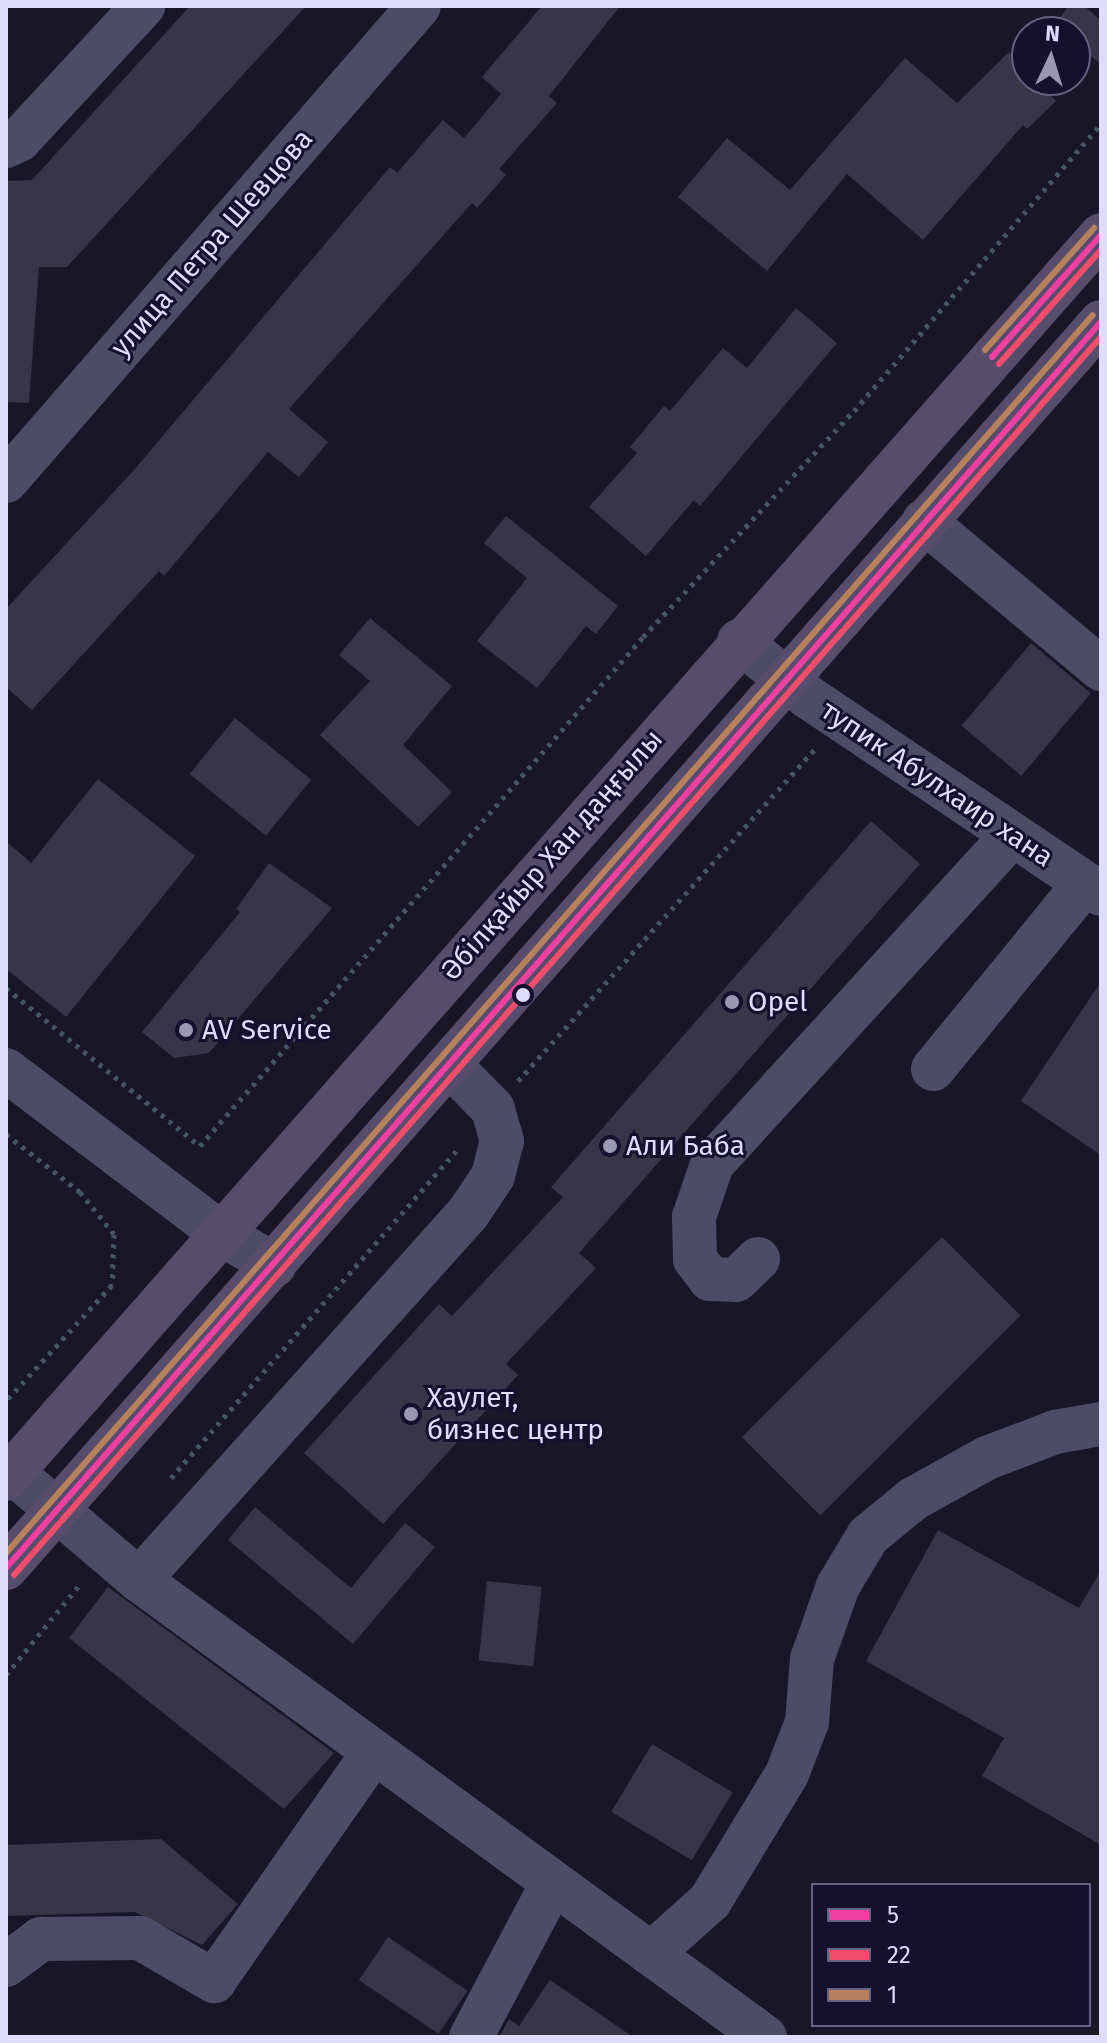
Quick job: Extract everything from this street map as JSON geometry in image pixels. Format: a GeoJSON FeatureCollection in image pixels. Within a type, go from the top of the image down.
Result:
{"type":"FeatureCollection","features":[{"type":"Feature","properties":{"kind":"main road","name":"Әбілқайыр Хан даңғылы"},"geometry":{"type":"LineString","coordinates":[[9,1476],[739,641],[1101,235]]}},
{"type":"Feature","properties":{"kind":"main road"},"geometry":{"type":"LineString","coordinates":[[6,1568],[784,679],[1101,322]]}},
{"type":"Feature","properties":{"kind":"street"},"geometry":{"type":"LineString","coordinates":[[6,146],[19,140],[143,6]]}},
{"type":"Feature","properties":{"kind":"street","name":"улица Петра Шевцова"},"geometry":{"type":"LineString","coordinates":[[6,481],[419,6]]}},
{"type":"Feature","properties":{"kind":"street"},"geometry":{"type":"LineString","coordinates":[[924,521],[1101,669]]}},
{"type":"Feature","properties":{"kind":"street","name":"тупик Абулхаир хана"},"geometry":{"type":"LineString","coordinates":[[739,641],[784,679],[841,720],[1093,889]]}},
{"type":"Feature","properties":{"kind":"street"},"geometry":{"type":"LineString","coordinates":[[758,1259],[736,1280],[710,1279],[695,1259],[694,1217],[712,1164],[1012,836]]}},
{"type":"Feature","properties":{"kind":"street"},"geometry":{"type":"LineString","coordinates":[[933,1069],[1093,889]]}},
{"type":"Feature","properties":{"kind":"street"},"geometry":{"type":"LineString","coordinates":[[139,1580],[469,1212],[493,1176],[502,1141],[493,1109],[449,1064]]}},
{"type":"Feature","properties":{"kind":"street"},"geometry":{"type":"LineString","coordinates":[[6,1070],[222,1234],[274,1265]]}},
{"type":"Feature","properties":{"kind":"street"},"geometry":{"type":"LineString","coordinates":[[651,1954],[710,1901],[787,1774],[807,1722],[812,1659],[838,1586],[868,1536],[913,1499],[987,1458],[1055,1432],[1101,1424]]}},
{"type":"Feature","properties":{"kind":"street"},"geometry":{"type":"LineString","coordinates":[[9,1476],[57,1511],[139,1580],[765,2037]]}},
{"type":"Feature","properties":{"kind":"street"},"geometry":{"type":"LineString","coordinates":[[6,1965],[41,1939],[140,1938],[214,1981],[374,1752]]}},
{"type":"Feature","properties":{"kind":"street"},"geometry":{"type":"LineString","coordinates":[[471,2037],[553,1882]]}},
{"type":"Feature","properties":{"kind":"path"},"geometry":{"type":"LineString","coordinates":[[6,988],[200,1146],[643,637],[854,411],[1101,124]]}},
{"type":"Feature","properties":{"kind":"path"},"geometry":{"type":"LineString","coordinates":[[169,1480],[493,1109],[841,720]]}},
{"type":"Feature","properties":{"kind":"path"},"geometry":{"type":"LineString","coordinates":[[6,1134],[80,1192],[114,1234],[112,1285],[6,1401]]}},
{"type":"Feature","properties":{"kind":"path"},"geometry":{"type":"LineString","coordinates":[[6,1675],[106,1552]]}},
{"type":"Feature","properties":{"kind":"building"},"geometry":{"type":"Polygon","coordinates":[[[190,6],[306,6],[67,267],[39,267],[29,403],[6,402],[6,181],[32,180],[190,6]]]}},
{"type":"Feature","properties":{"kind":"building"},"geometry":{"type":"Polygon","coordinates":[[[542,6],[620,6],[549,96],[557,103],[499,169],[506,175],[477,208],[472,203],[289,409],[328,442],[299,477],[268,452],[164,576],[159,571],[32,710],[6,687],[6,609],[134,470],[390,167],[397,173],[443,120],[464,138],[501,94],[482,77],[542,6]]]}},
{"type":"Feature","properties":{"kind":"building"},"geometry":{"type":"Polygon","coordinates":[[[1069,6],[1084,6],[1101,20],[1101,64],[1091,56],[1091,16],[1061,16],[1069,6]]]}},
{"type":"Feature","properties":{"kind":"building"},"geometry":{"type":"Polygon","coordinates":[[[1009,52],[1011,96],[1051,96],[1056,101],[1027,129],[1023,125],[923,240],[847,174],[767,271],[678,197],[727,138],[790,190],[905,58],[957,103],[1009,52]]]}},
{"type":"Feature","properties":{"kind":"building"},"geometry":{"type":"Polygon","coordinates":[[[796,308],[837,343],[700,506],[694,500],[646,556],[589,507],[637,453],[630,447],[664,406],[670,411],[723,348],[747,368],[796,308]]]}},
{"type":"Feature","properties":{"kind":"building"},"geometry":{"type":"Polygon","coordinates":[[[506,516],[618,606],[596,634],[586,626],[537,688],[477,641],[527,578],[484,543],[506,516]]]}},
{"type":"Feature","properties":{"kind":"building"},"geometry":{"type":"Polygon","coordinates":[[[370,618],[452,686],[403,745],[452,792],[418,827],[320,735],[370,681],[339,655],[370,618]]]}},
{"type":"Feature","properties":{"kind":"building"},"geometry":{"type":"Polygon","coordinates":[[[1031,643],[1091,693],[1021,776],[962,726],[1031,643]]]}},
{"type":"Feature","properties":{"kind":"building"},"geometry":{"type":"Polygon","coordinates":[[[235,718],[311,780],[266,836],[190,774],[235,718]]]}},
{"type":"Feature","properties":{"kind":"building"},"geometry":{"type":"Polygon","coordinates":[[[98,779],[195,856],[66,1017],[6,969],[6,841],[31,863],[98,779]]]}},
{"type":"Feature","properties":{"kind":"building"},"geometry":{"type":"Polygon","coordinates":[[[871,821],[920,864],[579,1253],[596,1268],[506,1364],[518,1375],[383,1524],[304,1453],[439,1304],[452,1316],[563,1197],[551,1187],[871,821]]]}},
{"type":"Feature","properties":{"kind":"building"},"geometry":{"type":"Polygon","coordinates":[[[269,863],[332,908],[209,1053],[174,1058],[142,1032],[240,912],[236,909],[269,863]]]}},
{"type":"Feature","properties":{"kind":"building"},"geometry":{"type":"Polygon","coordinates":[[[1101,982],[1101,1155],[1021,1101],[1101,982]]]}},
{"type":"Feature","properties":{"kind":"building"},"geometry":{"type":"Polygon","coordinates":[[[942,1237],[1020,1315],[820,1516],[742,1437],[942,1237]]]}},
{"type":"Feature","properties":{"kind":"building"},"geometry":{"type":"Polygon","coordinates":[[[255,1507],[351,1588],[405,1523],[435,1547],[353,1644],[228,1540],[255,1507]]]}},
{"type":"Feature","properties":{"kind":"building"},"geometry":{"type":"Polygon","coordinates":[[[938,1530],[1079,1608],[1101,1570],[1101,1845],[982,1776],[1004,1738],[866,1661],[938,1530]]]}},
{"type":"Feature","properties":{"kind":"building"},"geometry":{"type":"Polygon","coordinates":[[[487,1581],[542,1587],[533,1666],[479,1661],[487,1581]]]}},
{"type":"Feature","properties":{"kind":"building"},"geometry":{"type":"Polygon","coordinates":[[[108,1587],[334,1753],[284,1809],[69,1638],[108,1587]]]}},
{"type":"Feature","properties":{"kind":"building"},"geometry":{"type":"Polygon","coordinates":[[[652,1744],[733,1792],[692,1860],[611,1812],[652,1744]]]}},
{"type":"Feature","properties":{"kind":"building"},"geometry":{"type":"Polygon","coordinates":[[[161,1839],[238,1904],[202,1945],[135,1912],[6,1916],[6,1845],[161,1839]]]}},
{"type":"Feature","properties":{"kind":"building"},"geometry":{"type":"Polygon","coordinates":[[[388,1937],[468,1991],[439,2034],[359,1980],[388,1937]]]}},
{"type":"Feature","properties":{"kind":"building"},"geometry":{"type":"Polygon","coordinates":[[[550,1980],[633,2037],[499,2037],[509,2019],[519,2026],[550,1980]]]}},
{"type":"Feature","properties":{"kind":"transit line","name":"1"},"geometry":{"type":"LineString","coordinates":[[985,350],[1094,228]]}},
{"type":"Feature","properties":{"kind":"transit line","name":"5"},"geometry":{"type":"LineString","coordinates":[[992,357],[1101,235]]}},
{"type":"Feature","properties":{"kind":"transit line","name":"22"},"geometry":{"type":"LineString","coordinates":[[999,364],[1101,250]]}},
{"type":"Feature","properties":{"kind":"transit line","name":"1"},"geometry":{"type":"LineString","coordinates":[[6,1553],[1093,315]]}},
{"type":"Feature","properties":{"kind":"transit line","name":"5"},"geometry":{"type":"LineString","coordinates":[[6,1568],[1101,322]]}},
{"type":"Feature","properties":{"kind":"transit line","name":"22"},"geometry":{"type":"LineString","coordinates":[[14,1575],[1101,337]]}},
{"type":"Feature","properties":{"kind":"place","name":"Opel"},"geometry":{"type":"Point","coordinates":[732,1002]}},
{"type":"Feature","properties":{"kind":"place","name":"AV Service"},"geometry":{"type":"Point","coordinates":[186,1030]}},
{"type":"Feature","properties":{"kind":"place","name":"Али Баба"},"geometry":{"type":"Point","coordinates":[610,1146]}},
{"type":"Feature","properties":{"kind":"place","name":"Хаулет, бизнес центр"},"geometry":{"type":"Point","coordinates":[411,1414]}}]}
